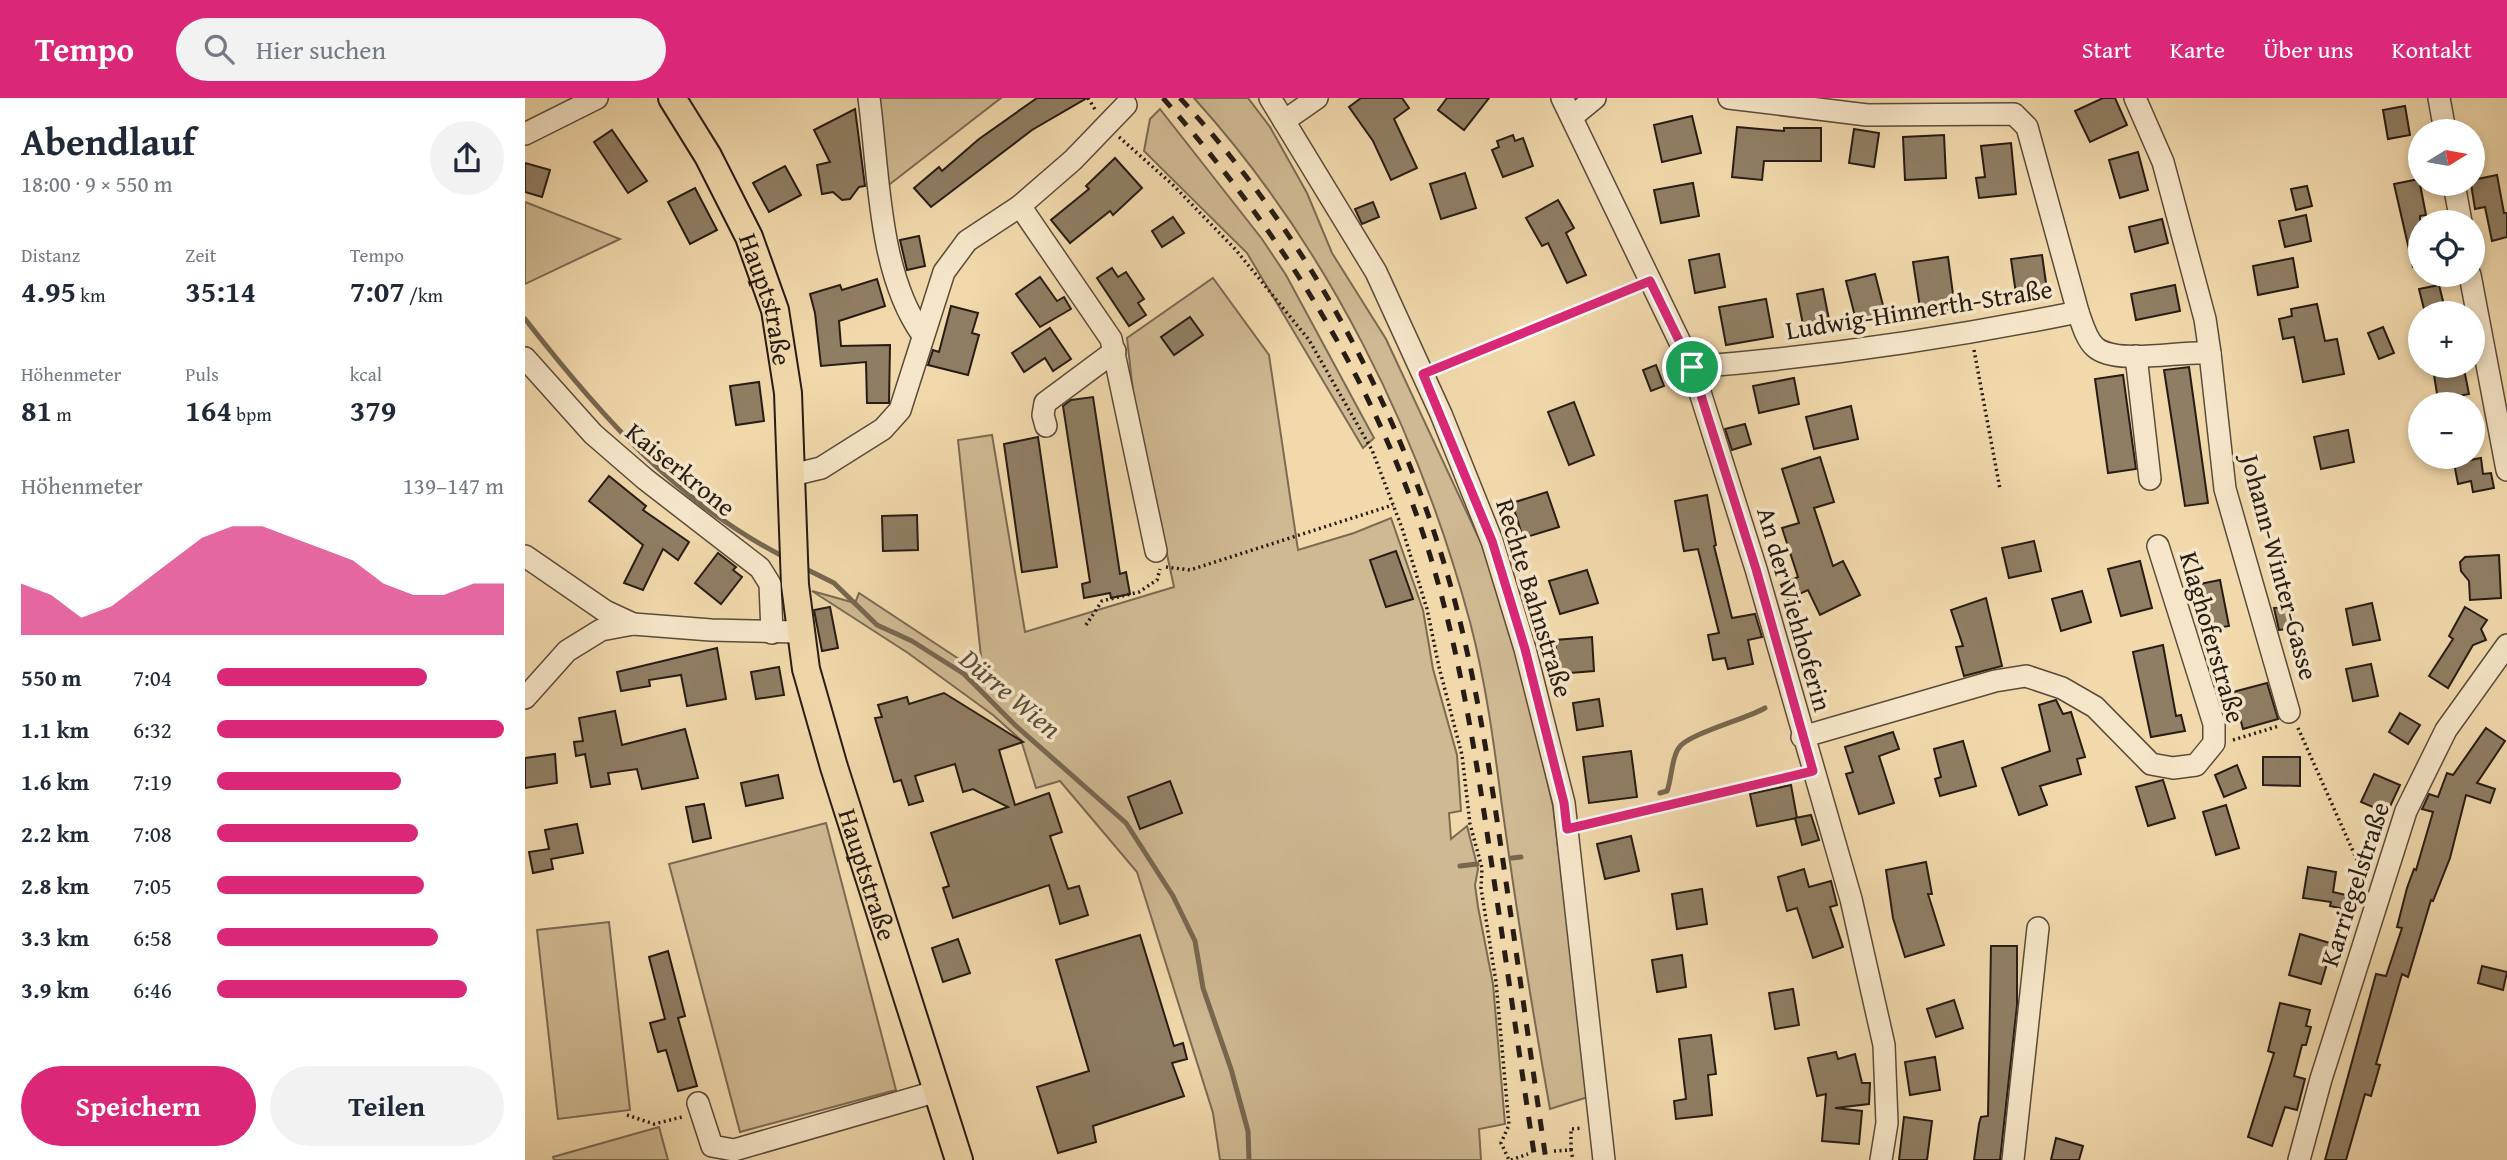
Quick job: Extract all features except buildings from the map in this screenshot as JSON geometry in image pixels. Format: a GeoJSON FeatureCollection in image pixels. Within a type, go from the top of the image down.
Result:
{"type":"FeatureCollection","features":[{"type":"Feature","properties":{"kind":"main road","name":"Hauptstraße"},"geometry":{"type":"LineString","coordinates":[[672,98],[708,156],[748,237],[775,310],[788,393],[799,632],[815,706],[959,1160]]}},
{"type":"Feature","properties":{"kind":"street"},"geometry":{"type":"LineString","coordinates":[[525,134],[597,98]]}},
{"type":"Feature","properties":{"kind":"street"},"geometry":{"type":"LineString","coordinates":[[869,98],[887,248],[907,313],[922,334]]}},
{"type":"Feature","properties":{"kind":"street","name":"Rechte Bahnstraße"},"geometry":{"type":"LineString","coordinates":[[1270,98],[1376,272],[1423,374],[1492,541],[1525,649],[1564,803],[1604,1160]]}},
{"type":"Feature","properties":{"kind":"street"},"geometry":{"type":"LineString","coordinates":[[1284,121],[1317,98]]}},
{"type":"Feature","properties":{"kind":"street","name":"An der Viehhoferin"},"geometry":{"type":"LineString","coordinates":[[1562,98],[1692,367],[1756,569],[1851,899],[1884,1045],[1887,1122],[1881,1160]]}},
{"type":"Feature","properties":{"kind":"street"},"geometry":{"type":"LineString","coordinates":[[1573,117],[1595,98]]}},
{"type":"Feature","properties":{"kind":"street","name":"Ludwig-Hinnerth-Straße"},"geometry":{"type":"LineString","coordinates":[[1692,367],[1773,361],[1971,334],[2078,312],[2027,127],[2014,114],[1867,115],[1729,98]]}},
{"type":"Feature","properties":{"kind":"street","name":"Johann-Winter-Gasse"},"geometry":{"type":"LineString","coordinates":[[2135,98],[2163,162],[2205,319],[2225,489],[2292,716]]}},
{"type":"Feature","properties":{"kind":"street"},"geometry":{"type":"LineString","coordinates":[[2439,98],[2443,119]]}},
{"type":"Feature","properties":{"kind":"street"},"geometry":{"type":"LineString","coordinates":[[792,475],[821,468],[883,429],[900,410],[909,389],[922,334],[944,272],[967,241],[1020,206],[1073,160],[1126,105]]}},
{"type":"Feature","properties":{"kind":"street"},"geometry":{"type":"LineString","coordinates":[[1020,206],[1098,317],[1115,351],[1158,559]]}},
{"type":"Feature","properties":{"kind":"street"},"geometry":{"type":"LineString","coordinates":[[2472,287],[2507,470]]}},
{"type":"Feature","properties":{"kind":"street"},"geometry":{"type":"LineString","coordinates":[[2078,312],[2094,346],[2103,352],[2136,356],[2210,353]]}},
{"type":"Feature","properties":{"kind":"street"},"geometry":{"type":"LineString","coordinates":[[1046,426],[1043,415],[1045,403],[1115,351]]}},
{"type":"Feature","properties":{"kind":"street"},"geometry":{"type":"LineString","coordinates":[[2136,356],[2150,480]]}},
{"type":"Feature","properties":{"kind":"street","name":"Kaiserkrone"},"geometry":{"type":"LineString","coordinates":[[525,358],[593,434],[645,479],[761,568],[770,584],[772,633]]}},
{"type":"Feature","properties":{"kind":"street","name":"Klaghoferstraße"},"geometry":{"type":"LineString","coordinates":[[1803,737],[1995,681],[2026,676],[2062,688],[2095,707],[2151,764],[2172,768],[2196,765],[2214,743],[2214,724],[2158,546]]}},
{"type":"Feature","properties":{"kind":"street"},"geometry":{"type":"LineString","coordinates":[[525,556],[605,611],[633,624]]}},
{"type":"Feature","properties":{"kind":"street"},"geometry":{"type":"LineString","coordinates":[[525,698],[567,651],[601,630],[633,624],[772,633],[799,632]]}},
{"type":"Feature","properties":{"kind":"street","name":"Karriegelstraße"},"geometry":{"type":"LineString","coordinates":[[2299,1160],[2377,897],[2406,810],[2446,730],[2507,645]]}},
{"type":"Feature","properties":{"kind":"street"},"geometry":{"type":"LineString","coordinates":[[2013,1160],[2038,928]]}},
{"type":"Feature","properties":{"kind":"street"},"geometry":{"type":"LineString","coordinates":[[700,1108],[712,1146],[734,1150],[938,1091]]}},
{"type":"Feature","properties":{"kind":"path"},"geometry":{"type":"LineString","coordinates":[[1105,125],[1172,184],[1236,250],[1309,340],[1372,450],[1427,609],[1462,755],[1470,824],[1482,868],[1481,888],[1496,982],[1509,1125],[1501,1143],[1510,1160],[1528,1154]]}},
{"type":"Feature","properties":{"kind":"path"},"geometry":{"type":"LineString","coordinates":[[1423,374],[1650,281]]}},
{"type":"Feature","properties":{"kind":"path"},"geometry":{"type":"LineString","coordinates":[[1971,334],[2000,489]]}},
{"type":"Feature","properties":{"kind":"path"},"geometry":{"type":"LineString","coordinates":[[1086,625],[1103,601],[1139,592],[1157,580],[1158,559],[1190,570],[1393,505]]}},
{"type":"Feature","properties":{"kind":"path"},"geometry":{"type":"LineString","coordinates":[[2237,739],[2292,716],[2368,886],[2377,897]]}},
{"type":"Feature","properties":{"kind":"path"},"geometry":{"type":"LineString","coordinates":[[1567,829],[1813,771]]}},
{"type":"Feature","properties":{"kind":"path"},"geometry":{"type":"LineString","coordinates":[[627,1115],[654,1124],[700,1108]]}},
{"type":"Feature","properties":{"kind":"path"},"geometry":{"type":"LineString","coordinates":[[1571,1129],[1573,1160]]}},
{"type":"Feature","properties":{"kind":"path"},"geometry":{"type":"LineString","coordinates":[[1555,1151],[1571,1150]]}},
{"type":"Feature","properties":{"kind":"shaded area"},"geometry":{"type":"Polygon","coordinates":[[[869,98],[1001,98],[881,191],[869,98]]]}},
{"type":"Feature","properties":{"kind":"shaded area"},"geometry":{"type":"Polygon","coordinates":[[[1194,98],[1248,98],[1270,127],[1307,193],[1332,253],[1386,339],[1482,545],[1518,655],[1553,806],[1588,1097],[1550,1109],[1481,668],[1449,551],[1424,481],[1363,344],[1326,278],[1286,215],[1242,155],[1194,98]]]}},
{"type":"Feature","properties":{"kind":"shaded area"},"geometry":{"type":"Polygon","coordinates":[[[1160,109],[1262,239],[1286,275],[1374,438],[1363,448],[1247,253],[1144,151],[1150,119],[1160,109]]]}},
{"type":"Feature","properties":{"kind":"shaded area"},"geometry":{"type":"Polygon","coordinates":[[[525,202],[620,239],[525,284],[525,202]]]}},
{"type":"Feature","properties":{"kind":"shaded area"},"geometry":{"type":"Polygon","coordinates":[[[1213,278],[1269,355],[1298,550],[1354,533],[1391,518],[1423,610],[1433,669],[1457,755],[1461,811],[1449,813],[1451,839],[1467,826],[1478,869],[1475,885],[1493,984],[1505,1124],[1479,1129],[1481,1160],[1220,1160],[1213,1113],[1137,872],[1060,781],[1036,788],[1021,740],[993,715],[908,653],[812,591],[855,603],[859,593],[962,661],[981,657],[958,440],[992,435],[1025,632],[1174,587],[1134,400],[1127,338],[1213,278]]]}},
{"type":"Feature","properties":{"kind":"shaded area"},"geometry":{"type":"Polygon","coordinates":[[[826,823],[896,1090],[740,1132],[669,864],[826,823]]]}},
{"type":"Feature","properties":{"kind":"shaded area"},"geometry":{"type":"Polygon","coordinates":[[[609,922],[630,1110],[558,1119],[537,930],[609,922]]]}},
{"type":"Feature","properties":{"kind":"shaded area"},"geometry":{"type":"Polygon","coordinates":[[[659,1127],[668,1160],[554,1160],[553,1157],[659,1127]]]}},
{"type":"Feature","properties":{"kind":"waterway","name":"Dürre Wien"},"geometry":{"type":"LineString","coordinates":[[525,319],[582,389],[642,454],[709,511],[786,558]]}},
{"type":"Feature","properties":{"kind":"waterway","name":"Dürre Wien"},"geometry":{"type":"LineString","coordinates":[[804,568],[834,583],[877,625],[912,641],[964,674],[1015,725],[1126,823],[1173,896],[1195,941],[1203,988],[1231,1069],[1248,1131],[1249,1160]]}},
{"type":"Feature","properties":{"kind":"waterway"},"geometry":{"type":"LineString","coordinates":[[1660,793],[1667,791],[1676,754],[1683,743],[1765,708]]}},
{"type":"Feature","properties":{"kind":"waterway"},"geometry":{"type":"LineString","coordinates":[[1512,858],[1521,857]]}},
{"type":"Feature","properties":{"kind":"waterway"},"geometry":{"type":"LineString","coordinates":[[1460,866],[1477,864]]}},
{"type":"Feature","properties":{"kind":"railway"},"geometry":{"type":"LineString","coordinates":[[1163,98],[1247,201],[1320,311],[1381,428],[1407,489],[1441,592],[1468,715],[1535,1160]]}},
{"type":"Feature","properties":{"kind":"railway"},"geometry":{"type":"LineString","coordinates":[[1180,98],[1226,151],[1269,207],[1308,265],[1344,326],[1376,389],[1430,520],[1460,622],[1483,730],[1546,1160]]}},
{"type":"Feature","properties":{"kind":"route"},"geometry":{"type":"LineString","coordinates":[[1650,281],[1692,367],[1756,569],[1813,771],[1567,829],[1564,803],[1525,649],[1492,541],[1423,374],[1650,281]]}}]}
